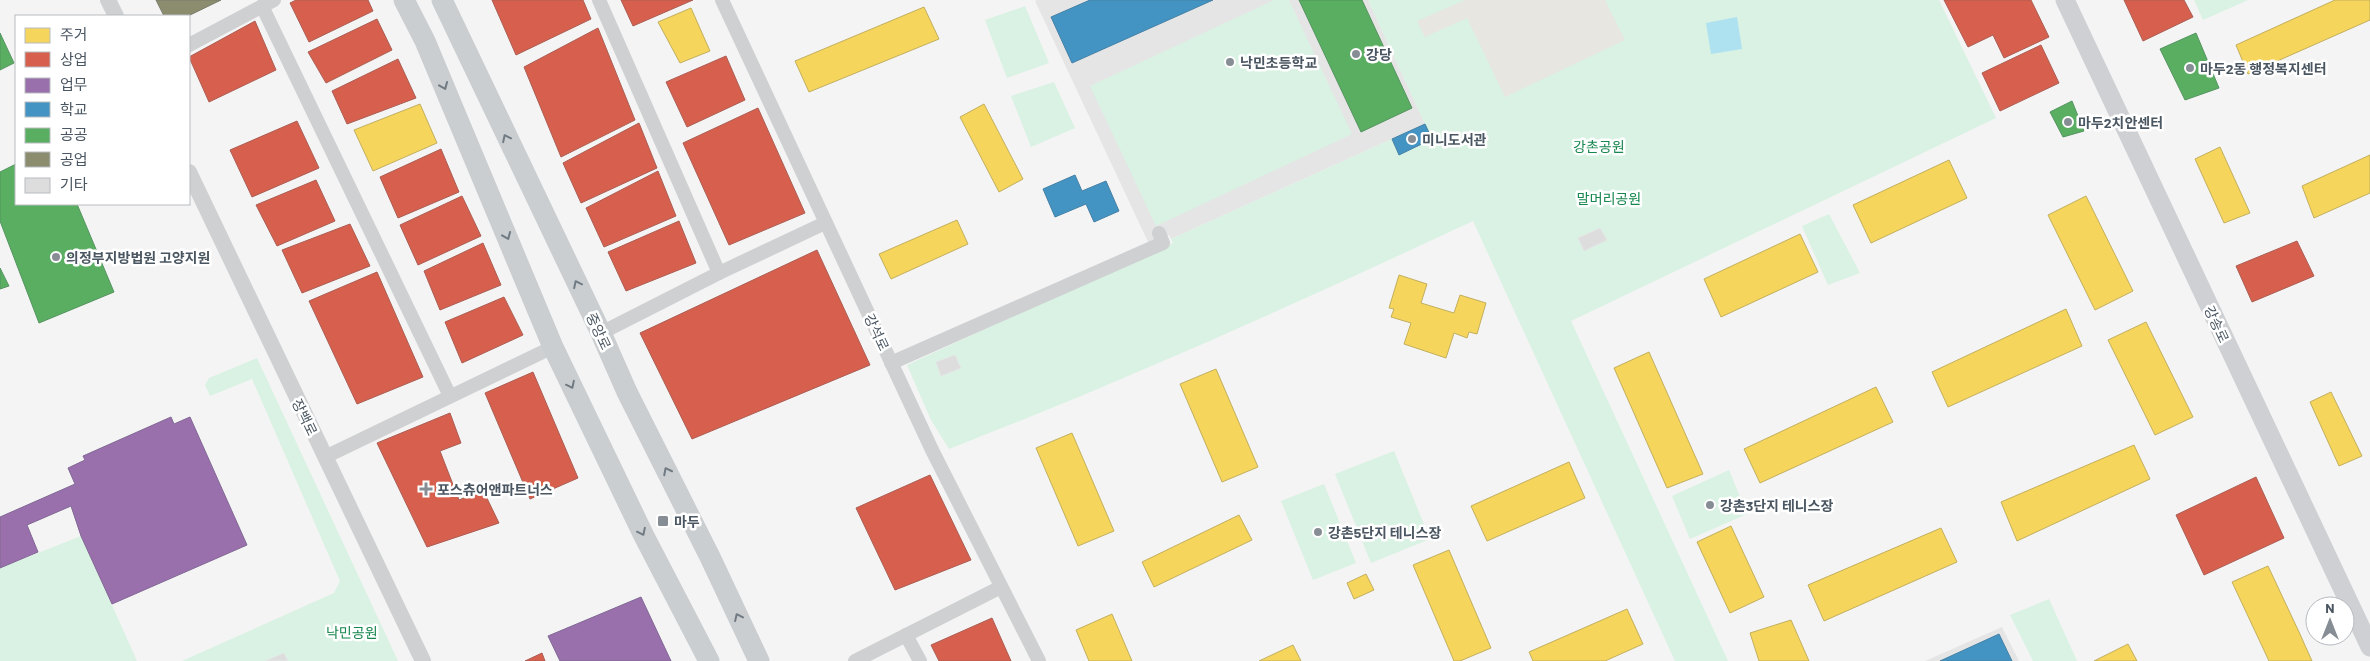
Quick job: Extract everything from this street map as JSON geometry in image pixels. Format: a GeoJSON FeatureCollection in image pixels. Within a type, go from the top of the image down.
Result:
{"type":"FeatureCollection","features":[{"type":"Feature","properties":{"kind":"main road"},"geometry":{"type":"LineString","coordinates":[[404,0],[425,41],[553,347],[644,536],[709,661]]}},
{"type":"Feature","properties":{"kind":"main road","name":"중앙로"},"geometry":{"type":"LineString","coordinates":[[442,0],[601,333],[627,392],[710,556],[759,661]]}},
{"type":"Feature","properties":{"kind":"main road","name":"강송로"},"geometry":{"type":"LineString","coordinates":[[2065,0],[2370,647]]}},
{"type":"Feature","properties":{"kind":"street"},"geometry":{"type":"LineString","coordinates":[[108,0],[116,15]]}},
{"type":"Feature","properties":{"kind":"street"},"geometry":{"type":"LineString","coordinates":[[599,0],[719,273]]}},
{"type":"Feature","properties":{"kind":"street","name":"강석로"},"geometry":{"type":"LineString","coordinates":[[722,0],[932,450],[1039,661]]}},
{"type":"Feature","properties":{"kind":"street"},"geometry":{"type":"LineString","coordinates":[[190,44],[268,3],[450,396]]}},
{"type":"Feature","properties":{"kind":"street","name":"장백로"},"geometry":{"type":"LineString","coordinates":[[190,174],[423,661]]}},
{"type":"Feature","properties":{"kind":"street"},"geometry":{"type":"LineString","coordinates":[[601,333],[719,273],[825,223]]}},
{"type":"Feature","properties":{"kind":"street"},"geometry":{"type":"LineString","coordinates":[[891,363],[1163,243],[1159,233]]}},
{"type":"Feature","properties":{"kind":"street"},"geometry":{"type":"LineString","coordinates":[[325,457],[553,347]]}},
{"type":"Feature","properties":{"kind":"street"},"geometry":{"type":"LineString","coordinates":[[855,661],[1001,587]]}},
{"type":"Feature","properties":{"kind":"street"},"geometry":{"type":"LineString","coordinates":[[906,635],[920,661]]}},
{"type":"Feature","properties":{"kind":"shaded area","name":"낙민초등학교"},"geometry":{"type":"Polygon","coordinates":[[[1368,0],[1425,124],[1171,239],[1169,235],[1149,244],[1035,1],[1368,0]]]}},
{"type":"Feature","properties":{"kind":"shaded area"},"geometry":{"type":"Polygon","coordinates":[[[2002,627],[2019,661],[1925,661],[2002,627]]]}},
{"type":"Feature","properties":{"kind":"green space"},"geometry":{"type":"Polygon","coordinates":[[[1274,0],[1289,0],[1352,134],[1156,226],[1090,86],[1274,0]]]}},
{"type":"Feature","properties":{"kind":"green space","name":"강촌공원"},"geometry":{"type":"Polygon","coordinates":[[[1368,0],[1939,0],[1996,118],[1571,321],[1728,661],[1675,661],[1473,221],[1343,281],[1081,396],[949,449],[931,420],[907,365],[1173,243],[1171,239],[1425,124],[1368,0]]]}},
{"type":"Feature","properties":{"kind":"green space"},"geometry":{"type":"Polygon","coordinates":[[[2194,0],[2248,0],[2203,20],[2194,0]]]}},
{"type":"Feature","properties":{"kind":"green space"},"geometry":{"type":"Polygon","coordinates":[[[1025,6],[1049,63],[1007,78],[985,20],[1025,6]]]}},
{"type":"Feature","properties":{"kind":"green space"},"geometry":{"type":"Polygon","coordinates":[[[1054,82],[1075,128],[1031,147],[1011,96],[1054,82]]]}},
{"type":"Feature","properties":{"kind":"green space"},"geometry":{"type":"Polygon","coordinates":[[[1829,214],[1860,273],[1828,285],[1802,226],[1829,214]]]}},
{"type":"Feature","properties":{"kind":"green space","name":"낙민공원"},"geometry":{"type":"Polygon","coordinates":[[[257,358],[398,661],[182,661],[334,593],[340,581],[252,379],[210,396],[205,385],[209,378],[257,358]]]}},
{"type":"Feature","properties":{"kind":"green space"},"geometry":{"type":"Polygon","coordinates":[[[1394,451],[1430,539],[1371,563],[1335,474],[1394,451]]]}},
{"type":"Feature","properties":{"kind":"green space","name":"강촌3단지 테니스장"},"geometry":{"type":"Polygon","coordinates":[[[1729,470],[1747,514],[1690,539],[1672,496],[1729,470]]]}},
{"type":"Feature","properties":{"kind":"green space","name":"강촌5단지 테니스장"},"geometry":{"type":"Polygon","coordinates":[[[1324,484],[1356,563],[1313,580],[1281,501],[1324,484]]]}},
{"type":"Feature","properties":{"kind":"green space"},"geometry":{"type":"Polygon","coordinates":[[[81,536],[137,661],[0,661],[0,568],[81,536]]]}},
{"type":"Feature","properties":{"kind":"green space"},"geometry":{"type":"Polygon","coordinates":[[[2049,599],[2077,661],[2033,661],[2010,615],[2049,599]]]}},
{"type":"Feature","properties":{"kind":"sand"},"geometry":{"type":"Polygon","coordinates":[[[1465,0],[1605,0],[1625,40],[1505,97],[1467,18],[1425,37],[1417,21],[1465,0]]]}},
{"type":"Feature","properties":{"kind":"water"},"geometry":{"type":"Polygon","coordinates":[[[1737,17],[1742,49],[1711,54],[1706,23],[1737,17]]]}},
{"type":"Feature","properties":{"kind":"building: 주거"},"geometry":{"type":"Polygon","coordinates":[[[2335,0],[2370,0],[2370,20],[2248,74],[2236,45],[2335,0]]]}},
{"type":"Feature","properties":{"kind":"building: 주거"},"geometry":{"type":"Polygon","coordinates":[[[924,7],[939,39],[809,92],[795,61],[924,7]]]}},
{"type":"Feature","properties":{"kind":"building: 주거"},"geometry":{"type":"Polygon","coordinates":[[[691,8],[710,51],[680,63],[658,22],[691,8]]]}},
{"type":"Feature","properties":{"kind":"building: 주거"},"geometry":{"type":"Polygon","coordinates":[[[420,104],[437,143],[373,171],[354,130],[420,104]]]}},
{"type":"Feature","properties":{"kind":"building: 주거"},"geometry":{"type":"Polygon","coordinates":[[[984,104],[1023,179],[999,192],[960,117],[984,104]]]}},
{"type":"Feature","properties":{"kind":"building: 주거"},"geometry":{"type":"Polygon","coordinates":[[[2220,147],[2250,213],[2224,223],[2195,159],[2220,147]]]}},
{"type":"Feature","properties":{"kind":"building: 주거"},"geometry":{"type":"Polygon","coordinates":[[[2370,155],[2370,193],[2314,218],[2302,186],[2370,155]]]}},
{"type":"Feature","properties":{"kind":"building: 주거"},"geometry":{"type":"Polygon","coordinates":[[[1949,160],[1967,198],[1871,243],[1853,205],[1949,160]]]}},
{"type":"Feature","properties":{"kind":"building: 주거"},"geometry":{"type":"Polygon","coordinates":[[[2086,196],[2133,291],[2095,310],[2048,215],[2086,196]]]}},
{"type":"Feature","properties":{"kind":"building: 주거"},"geometry":{"type":"Polygon","coordinates":[[[957,220],[968,244],[891,279],[879,254],[957,220]]]}},
{"type":"Feature","properties":{"kind":"building: 주거"},"geometry":{"type":"Polygon","coordinates":[[[1800,234],[1818,272],[1721,317],[1704,279],[1800,234]]]}},
{"type":"Feature","properties":{"kind":"building: 주거"},"geometry":{"type":"Polygon","coordinates":[[[1399,275],[1427,284],[1421,303],[1454,313],[1460,295],[1486,303],[1477,334],[1469,332],[1467,338],[1454,333],[1446,358],[1404,344],[1411,323],[1391,317],[1394,309],[1389,308],[1399,275]]]}},
{"type":"Feature","properties":{"kind":"building: 주거"},"geometry":{"type":"Polygon","coordinates":[[[2066,309],[2082,346],[1948,407],[1932,372],[2066,309]]]}},
{"type":"Feature","properties":{"kind":"building: 주거"},"geometry":{"type":"Polygon","coordinates":[[[2146,322],[2193,417],[2155,435],[2108,340],[2146,322]]]}},
{"type":"Feature","properties":{"kind":"building: 주거"},"geometry":{"type":"Polygon","coordinates":[[[1649,352],[1703,474],[1667,488],[1614,368],[1649,352]]]}},
{"type":"Feature","properties":{"kind":"building: 주거"},"geometry":{"type":"Polygon","coordinates":[[[1216,369],[1258,467],[1222,482],[1180,384],[1216,369]]]}},
{"type":"Feature","properties":{"kind":"building: 주거"},"geometry":{"type":"Polygon","coordinates":[[[1876,387],[1893,422],[1760,483],[1744,449],[1876,387]]]}},
{"type":"Feature","properties":{"kind":"building: 주거"},"geometry":{"type":"Polygon","coordinates":[[[2331,392],[2362,456],[2339,466],[2310,402],[2331,392]]]}},
{"type":"Feature","properties":{"kind":"building: 주거"},"geometry":{"type":"Polygon","coordinates":[[[1072,433],[1114,531],[1078,546],[1036,448],[1072,433]]]}},
{"type":"Feature","properties":{"kind":"building: 주거"},"geometry":{"type":"Polygon","coordinates":[[[2134,445],[2150,479],[2017,541],[2001,502],[2134,445]]]}},
{"type":"Feature","properties":{"kind":"building: 주거"},"geometry":{"type":"Polygon","coordinates":[[[1569,462],[1585,498],[1487,541],[1471,506],[1569,462]]]}},
{"type":"Feature","properties":{"kind":"building: 주거"},"geometry":{"type":"Polygon","coordinates":[[[1239,515],[1252,540],[1154,587],[1142,562],[1239,515]]]}},
{"type":"Feature","properties":{"kind":"building: 주거"},"geometry":{"type":"Polygon","coordinates":[[[1731,526],[1764,597],[1730,613],[1697,542],[1731,526]]]}},
{"type":"Feature","properties":{"kind":"building: 주거"},"geometry":{"type":"Polygon","coordinates":[[[1941,528],[1957,562],[1824,621],[1808,585],[1941,528]]]}},
{"type":"Feature","properties":{"kind":"building: 주거"},"geometry":{"type":"Polygon","coordinates":[[[1449,550],[1491,648],[1460,661],[1454,661],[1413,565],[1449,550]]]}},
{"type":"Feature","properties":{"kind":"building: 주거"},"geometry":{"type":"Polygon","coordinates":[[[2268,566],[2312,661],[2269,661],[2232,582],[2268,566]]]}},
{"type":"Feature","properties":{"kind":"building: 주거"},"geometry":{"type":"Polygon","coordinates":[[[1366,574],[1374,590],[1354,599],[1347,583],[1366,574]]]}},
{"type":"Feature","properties":{"kind":"building: 주거"},"geometry":{"type":"Polygon","coordinates":[[[1627,609],[1643,644],[1605,661],[1533,661],[1529,652],[1627,609]]]}},
{"type":"Feature","properties":{"kind":"building: 주거"},"geometry":{"type":"Polygon","coordinates":[[[1112,614],[1132,661],[1089,661],[1076,630],[1112,614]]]}},
{"type":"Feature","properties":{"kind":"building: 주거"},"geometry":{"type":"Polygon","coordinates":[[[1791,620],[1809,661],[1759,661],[1750,633],[1791,620]]]}},
{"type":"Feature","properties":{"kind":"building: 주거"},"geometry":{"type":"Polygon","coordinates":[[[2128,644],[2137,661],[2094,661],[2128,644]]]}},
{"type":"Feature","properties":{"kind":"building: 주거"},"geometry":{"type":"Polygon","coordinates":[[[1293,645],[1301,661],[1259,661],[1293,645]]]}},
{"type":"Feature","properties":{"kind":"building: 상업"},"geometry":{"type":"Polygon","coordinates":[[[296,0],[368,0],[373,11],[309,42],[290,3],[296,0]]]}},
{"type":"Feature","properties":{"kind":"building: 상업"},"geometry":{"type":"Polygon","coordinates":[[[492,0],[583,0],[591,19],[516,55],[492,0]]]}},
{"type":"Feature","properties":{"kind":"building: 상업"},"geometry":{"type":"Polygon","coordinates":[[[621,0],[693,0],[633,26],[621,0]]]}},
{"type":"Feature","properties":{"kind":"building: 상업"},"geometry":{"type":"Polygon","coordinates":[[[1944,0],[2031,0],[2049,37],[2004,58],[1993,35],[1968,47],[1944,0]]]}},
{"type":"Feature","properties":{"kind":"building: 상업"},"geometry":{"type":"Polygon","coordinates":[[[2124,0],[2184,0],[2193,17],[2143,41],[2124,0]]]}},
{"type":"Feature","properties":{"kind":"building: 상업"},"geometry":{"type":"Polygon","coordinates":[[[377,19],[392,50],[326,83],[308,52],[377,19]]]}},
{"type":"Feature","properties":{"kind":"building: 상업"},"geometry":{"type":"Polygon","coordinates":[[[255,21],[276,70],[209,102],[190,56],[255,21]]]}},
{"type":"Feature","properties":{"kind":"building: 상업"},"geometry":{"type":"Polygon","coordinates":[[[598,28],[635,120],[561,157],[524,67],[598,28]]]}},
{"type":"Feature","properties":{"kind":"building: 상업"},"geometry":{"type":"Polygon","coordinates":[[[2041,45],[2059,83],[2000,111],[1982,73],[2041,45]]]}},
{"type":"Feature","properties":{"kind":"building: 상업"},"geometry":{"type":"Polygon","coordinates":[[[726,56],[745,100],[687,127],[666,82],[726,56]]]}},
{"type":"Feature","properties":{"kind":"building: 상업"},"geometry":{"type":"Polygon","coordinates":[[[398,59],[416,98],[347,124],[332,91],[398,59]]]}},
{"type":"Feature","properties":{"kind":"building: 상업"},"geometry":{"type":"Polygon","coordinates":[[[758,108],[805,213],[729,245],[683,143],[758,108]]]}},
{"type":"Feature","properties":{"kind":"building: 상업"},"geometry":{"type":"Polygon","coordinates":[[[297,121],[319,168],[252,197],[230,150],[297,121]]]}},
{"type":"Feature","properties":{"kind":"building: 상업"},"geometry":{"type":"Polygon","coordinates":[[[639,123],[657,168],[581,203],[563,163],[639,123]]]}},
{"type":"Feature","properties":{"kind":"building: 상업"},"geometry":{"type":"Polygon","coordinates":[[[441,149],[459,192],[398,218],[380,177],[441,149]]]}},
{"type":"Feature","properties":{"kind":"building: 상업"},"geometry":{"type":"Polygon","coordinates":[[[658,171],[676,216],[604,247],[586,208],[658,171]]]}},
{"type":"Feature","properties":{"kind":"building: 상업"},"geometry":{"type":"Polygon","coordinates":[[[316,180],[335,221],[277,246],[256,205],[316,180]]]}},
{"type":"Feature","properties":{"kind":"building: 상업"},"geometry":{"type":"Polygon","coordinates":[[[462,196],[481,236],[418,265],[400,225],[462,196]]]}},
{"type":"Feature","properties":{"kind":"building: 상업"},"geometry":{"type":"Polygon","coordinates":[[[679,221],[696,263],[626,291],[608,252],[679,221]]]}},
{"type":"Feature","properties":{"kind":"building: 상업"},"geometry":{"type":"Polygon","coordinates":[[[350,224],[370,266],[302,293],[282,250],[350,224]]]}},
{"type":"Feature","properties":{"kind":"building: 상업"},"geometry":{"type":"Polygon","coordinates":[[[2297,241],[2314,276],[2252,302],[2236,266],[2297,241]]]}},
{"type":"Feature","properties":{"kind":"building: 상업"},"geometry":{"type":"Polygon","coordinates":[[[483,243],[501,285],[440,310],[424,271],[483,243]]]}},
{"type":"Feature","properties":{"kind":"building: 상업"},"geometry":{"type":"Polygon","coordinates":[[[817,250],[870,365],[692,439],[640,333],[817,250]]]}},
{"type":"Feature","properties":{"kind":"building: 상업"},"geometry":{"type":"Polygon","coordinates":[[[377,272],[423,377],[357,404],[309,301],[377,272]]]}},
{"type":"Feature","properties":{"kind":"building: 상업"},"geometry":{"type":"Polygon","coordinates":[[[504,297],[523,335],[462,363],[445,322],[504,297]]]}},
{"type":"Feature","properties":{"kind":"building: 상업"},"geometry":{"type":"Polygon","coordinates":[[[533,372],[578,478],[530,499],[485,393],[533,372]]]}},
{"type":"Feature","properties":{"kind":"building: 상업"},"geometry":{"type":"Polygon","coordinates":[[[450,413],[461,443],[440,451],[459,500],[483,490],[499,523],[427,547],[377,443],[450,413]]]}},
{"type":"Feature","properties":{"kind":"building: 상업"},"geometry":{"type":"Polygon","coordinates":[[[930,475],[971,560],[895,590],[856,508],[930,475]]]}},
{"type":"Feature","properties":{"kind":"building: 상업"},"geometry":{"type":"Polygon","coordinates":[[[2256,477],[2284,538],[2204,575],[2176,515],[2256,477]]]}},
{"type":"Feature","properties":{"kind":"building: 상업"},"geometry":{"type":"Polygon","coordinates":[[[992,618],[1011,661],[939,661],[931,645],[992,618]]]}},
{"type":"Feature","properties":{"kind":"building: 상업"},"geometry":{"type":"Polygon","coordinates":[[[542,653],[545,661],[525,661],[542,653]]]}},
{"type":"Feature","properties":{"kind":"building: 업무"},"geometry":{"type":"Polygon","coordinates":[[[171,417],[174,424],[190,417],[247,545],[112,604],[81,536],[71,506],[27,525],[38,552],[0,568],[0,517],[75,484],[68,468],[85,460],[83,456],[171,417]]]}},
{"type":"Feature","properties":{"kind":"building: 업무"},"geometry":{"type":"Polygon","coordinates":[[[641,597],[671,661],[560,661],[548,636],[641,597]]]}},
{"type":"Feature","properties":{"kind":"building: 학교"},"geometry":{"type":"Polygon","coordinates":[[[1090,0],[1213,0],[1072,63],[1051,17],[1090,0]]]}},
{"type":"Feature","properties":{"kind":"building: 학교","name":"미니도서관"},"geometry":{"type":"Polygon","coordinates":[[[1425,124],[1432,139],[1399,155],[1392,139],[1425,124]]]}},
{"type":"Feature","properties":{"kind":"building: 학교"},"geometry":{"type":"Polygon","coordinates":[[[1075,175],[1082,191],[1106,181],[1119,211],[1094,222],[1086,204],[1055,217],[1043,189],[1075,175]]]}},
{"type":"Feature","properties":{"kind":"building: 학교"},"geometry":{"type":"Polygon","coordinates":[[[1999,634],[2012,661],[1940,661],[1999,634]]]}},
{"type":"Feature","properties":{"kind":"building: 공공","name":"강당"},"geometry":{"type":"Polygon","coordinates":[[[1299,0],[1362,0],[1412,108],[1361,132],[1299,0]]]}},
{"type":"Feature","properties":{"kind":"building: 공공"},"geometry":{"type":"Polygon","coordinates":[[[0,33],[14,63],[0,70],[0,33]]]}},
{"type":"Feature","properties":{"kind":"building: 공공","name":"마두2동 행정복지센터"},"geometry":{"type":"Polygon","coordinates":[[[2196,33],[2219,88],[2185,100],[2160,49],[2196,33]]]}},
{"type":"Feature","properties":{"kind":"building: 공공","name":"마두2치안센터"},"geometry":{"type":"Polygon","coordinates":[[[2072,101],[2084,131],[2063,137],[2050,112],[2072,101]]]}},
{"type":"Feature","properties":{"kind":"building: 공공","name":"의정부지방법원 고양지원"},"geometry":{"type":"Polygon","coordinates":[[[15,164],[15,205],[77,205],[114,292],[39,323],[0,221],[0,172],[15,164]]]}},
{"type":"Feature","properties":{"kind":"building: 공공"},"geometry":{"type":"Polygon","coordinates":[[[0,268],[9,286],[0,289],[0,268]]]}},
{"type":"Feature","properties":{"kind":"building: 공업"},"geometry":{"type":"Polygon","coordinates":[[[156,0],[221,0],[190,15],[164,15],[156,0]]]}},
{"type":"Feature","properties":{"kind":"building: 기타"},"geometry":{"type":"Polygon","coordinates":[[[1600,228],[1607,240],[1584,251],[1578,238],[1600,228]]]}},
{"type":"Feature","properties":{"kind":"building: 기타"},"geometry":{"type":"Polygon","coordinates":[[[955,355],[961,368],[941,376],[936,362],[955,355]]]}},
{"type":"Feature","properties":{"kind":"building: 기타"},"geometry":{"type":"Polygon","coordinates":[[[284,653],[288,661],[265,661],[284,653]]]}},
{"type":"Feature","properties":{"kind":"place","name":"강당"},"geometry":{"type":"Point","coordinates":[1356,54]}},
{"type":"Feature","properties":{"kind":"place","name":"낙민초등학교"},"geometry":{"type":"Point","coordinates":[1230,62]}},
{"type":"Feature","properties":{"kind":"place","name":"마두2동 행정복지센터"},"geometry":{"type":"Point","coordinates":[2190,68]}},
{"type":"Feature","properties":{"kind":"place","name":"마두2치안센터"},"geometry":{"type":"Point","coordinates":[2068,122]}},
{"type":"Feature","properties":{"kind":"place","name":"미니도서관"},"geometry":{"type":"Point","coordinates":[1412,139]}},
{"type":"Feature","properties":{"kind":"place","name":"의정부지방법원 고양지원"},"geometry":{"type":"Point","coordinates":[56,257]}},
{"type":"Feature","properties":{"kind":"place","name":"포스츄어앤파트너스"},"geometry":{"type":"Point","coordinates":[426,489]}},
{"type":"Feature","properties":{"kind":"place","name":"강촌3단지 테니스장"},"geometry":{"type":"Point","coordinates":[1710,505]}},
{"type":"Feature","properties":{"kind":"place","name":"마두"},"geometry":{"type":"Point","coordinates":[663,521]}},
{"type":"Feature","properties":{"kind":"place","name":"강촌5단지 테니스장"},"geometry":{"type":"Point","coordinates":[1318,532]}},
{"type":"Feature","properties":{"kind":"park label","name":"말머리공원"},"geometry":{"type":"Point","coordinates":[1609,198]}}]}
